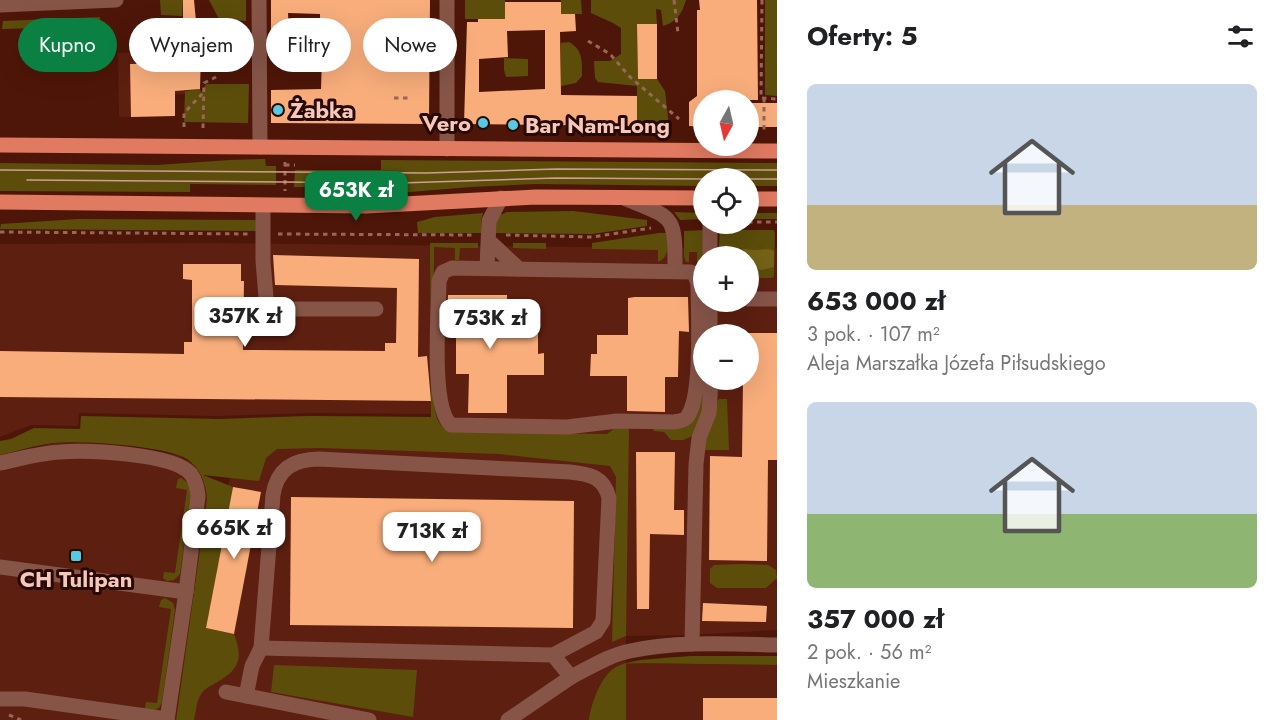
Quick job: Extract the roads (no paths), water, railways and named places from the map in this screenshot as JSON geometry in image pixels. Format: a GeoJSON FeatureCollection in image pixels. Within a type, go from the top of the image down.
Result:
{"type":"FeatureCollection","features":[{"type":"Feature","properties":{"kind":"main road"},"geometry":{"type":"LineString","coordinates":[[0,145],[777,151]]}},
{"type":"Feature","properties":{"kind":"main road"},"geometry":{"type":"LineString","coordinates":[[0,202],[263,206],[386,205],[501,198],[693,198]]}},
{"type":"Feature","properties":{"kind":"main road"},"geometry":{"type":"LineString","coordinates":[[759,199],[777,199]]}},
{"type":"Feature","properties":{"kind":"street"},"geometry":{"type":"LineString","coordinates":[[0,5],[116,0]]}},
{"type":"Feature","properties":{"kind":"street"},"geometry":{"type":"LineString","coordinates":[[259,0],[260,147]]}},
{"type":"Feature","properties":{"kind":"street"},"geometry":{"type":"LineString","coordinates":[[447,0],[447,149]]}},
{"type":"Feature","properties":{"kind":"street"},"geometry":{"type":"LineString","coordinates":[[487,268],[486,238],[490,217],[501,198]]}},
{"type":"Feature","properties":{"kind":"street"},"geometry":{"type":"LineString","coordinates":[[624,198],[660,213],[670,222],[675,232],[675,270]]}},
{"type":"Feature","properties":{"kind":"street"},"geometry":{"type":"LineString","coordinates":[[263,206],[267,309],[376,309]]}},
{"type":"Feature","properties":{"kind":"street"},"geometry":{"type":"LineString","coordinates":[[486,238],[519,269]]}},
{"type":"Feature","properties":{"kind":"street"},"geometry":{"type":"LineString","coordinates":[[447,269],[675,270],[691,272],[695,275],[698,285],[698,376],[691,409],[686,418],[674,422],[617,422],[567,427],[457,426],[451,425],[444,416],[438,370],[439,281],[447,269]]}},
{"type":"Feature","properties":{"kind":"street"},"geometry":{"type":"LineString","coordinates":[[759,299],[777,299]]}},
{"type":"Feature","properties":{"kind":"street"},"geometry":{"type":"LineString","coordinates":[[692,644],[696,464],[699,438],[708,419],[711,390]]}},
{"type":"Feature","properties":{"kind":"street"},"geometry":{"type":"LineString","coordinates":[[0,463],[59,452],[135,455],[182,467],[197,484],[198,496],[167,720],[93,714],[25,699],[2,706]]}},
{"type":"Feature","properties":{"kind":"street"},"geometry":{"type":"LineString","coordinates":[[246,696],[252,666],[261,648],[275,486],[281,473],[290,465],[302,460],[319,459],[570,472],[595,477],[607,489],[610,510],[603,621],[596,632],[553,655],[261,648]]}},
{"type":"Feature","properties":{"kind":"street"},"geometry":{"type":"LineString","coordinates":[[0,567],[186,592]]}},
{"type":"Feature","properties":{"kind":"street"},"geometry":{"type":"LineString","coordinates":[[508,720],[571,677],[629,651],[692,644],[777,645]]}},
{"type":"Feature","properties":{"kind":"street"},"geometry":{"type":"LineString","coordinates":[[553,655],[571,677]]}},
{"type":"Feature","properties":{"kind":"street"},"geometry":{"type":"LineString","coordinates":[[226,692],[369,720]]}},
{"type":"Feature","properties":{"kind":"tram line"},"geometry":{"type":"LineString","coordinates":[[0,170],[426,173],[556,169],[777,170]]}},
{"type":"Feature","properties":{"kind":"tram line"},"geometry":{"type":"LineString","coordinates":[[27,180],[400,183],[556,178],[693,179]]}},
{"type":"Feature","properties":{"kind":"tram line"},"geometry":{"type":"LineString","coordinates":[[759,179],[777,179]]}},
{"type":"Feature","properties":{"kind":"place","name":"Żabka"},"geometry":{"type":"Point","coordinates":[278,110]}},
{"type":"Feature","properties":{"kind":"place","name":"Vero"},"geometry":{"type":"Point","coordinates":[483,123]}},
{"type":"Feature","properties":{"kind":"place","name":"Bar Nam-Long"},"geometry":{"type":"Point","coordinates":[513,125]}},
{"type":"Feature","properties":{"kind":"place","name":"CH Tulipan"},"geometry":{"type":"Point","coordinates":[76,556]}}]}
